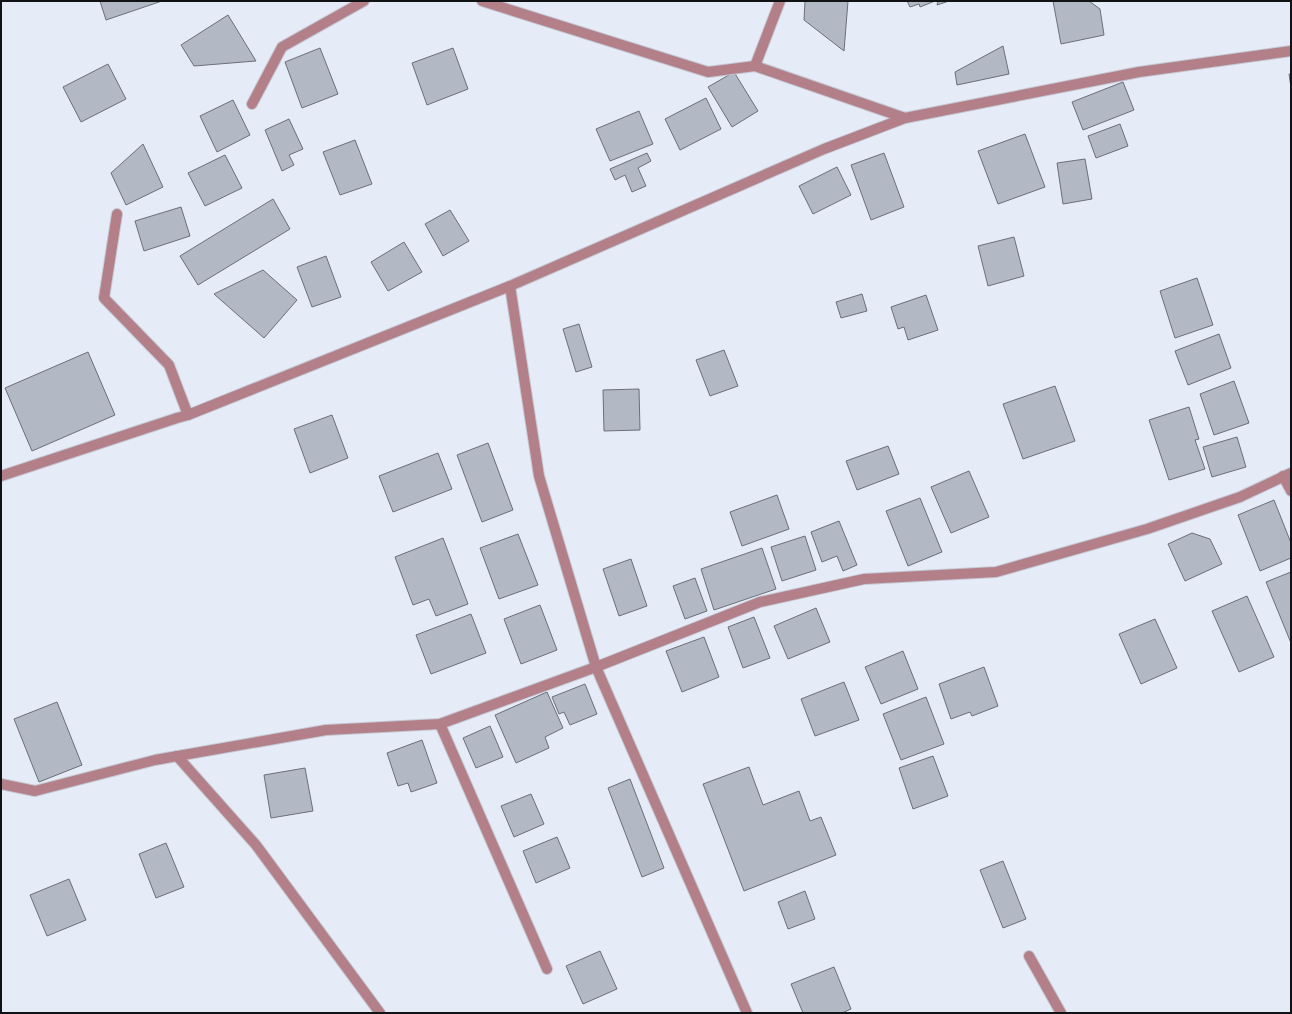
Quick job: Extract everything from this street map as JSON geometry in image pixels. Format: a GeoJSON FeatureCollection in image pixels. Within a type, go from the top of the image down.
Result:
{"type":"FeatureCollection","features":[{"type":"Feature","properties":{"kind":"street"},"geometry":{"type":"LineString","coordinates":[[252,104],[282,47],[364,1]]}},
{"type":"Feature","properties":{"kind":"street"},"geometry":{"type":"LineString","coordinates":[[482,1],[708,72],[755,66],[905,118]]}},
{"type":"Feature","properties":{"kind":"street"},"geometry":{"type":"LineString","coordinates":[[755,66],[780,1]]}},
{"type":"Feature","properties":{"kind":"street"},"geometry":{"type":"LineString","coordinates":[[1,476],[188,415],[510,286],[816,152],[905,118],[1139,72],[1291,51]]}},
{"type":"Feature","properties":{"kind":"street"},"geometry":{"type":"LineString","coordinates":[[117,214],[104,298],[169,365],[188,415]]}},
{"type":"Feature","properties":{"kind":"street"},"geometry":{"type":"LineString","coordinates":[[510,286],[539,476],[596,667],[747,1013]]}},
{"type":"Feature","properties":{"kind":"street"},"geometry":{"type":"LineString","coordinates":[[1,784],[35,791],[155,760],[326,730],[440,724],[596,667],[760,602],[864,579],[996,572],[1147,529],[1240,497],[1287,475],[1291,491]]}},
{"type":"Feature","properties":{"kind":"street"},"geometry":{"type":"LineString","coordinates":[[440,724],[547,969]]}},
{"type":"Feature","properties":{"kind":"street"},"geometry":{"type":"LineString","coordinates":[[177,756],[256,845],[380,1013]]}},
{"type":"Feature","properties":{"kind":"street"},"geometry":{"type":"LineString","coordinates":[[1029,956],[1061,1013]]}},
{"type":"Feature","properties":{"kind":"building"},"geometry":{"type":"Polygon","coordinates":[[[100,1],[162,1],[106,20],[100,1]]]}},
{"type":"Feature","properties":{"kind":"building"},"geometry":{"type":"Polygon","coordinates":[[[805,1],[848,1],[844,51],[804,20],[805,1]]]}},
{"type":"Feature","properties":{"kind":"building"},"geometry":{"type":"Polygon","coordinates":[[[907,1],[935,1],[920,7],[919,4],[910,7],[907,1]]]}},
{"type":"Feature","properties":{"kind":"building"},"geometry":{"type":"Polygon","coordinates":[[[938,1],[949,1],[937,5],[938,1]]]}},
{"type":"Feature","properties":{"kind":"building"},"geometry":{"type":"Polygon","coordinates":[[[1053,1],[1089,1],[1100,9],[1104,35],[1061,44],[1053,1]]]}},
{"type":"Feature","properties":{"kind":"building"},"geometry":{"type":"Polygon","coordinates":[[[228,15],[256,61],[194,66],[181,45],[228,15]]]}},
{"type":"Feature","properties":{"kind":"building"},"geometry":{"type":"Polygon","coordinates":[[[1003,46],[1009,74],[957,85],[955,72],[1003,46]]]}},
{"type":"Feature","properties":{"kind":"building"},"geometry":{"type":"Polygon","coordinates":[[[320,48],[338,94],[302,108],[285,62],[320,48]]]}},
{"type":"Feature","properties":{"kind":"building"},"geometry":{"type":"Polygon","coordinates":[[[453,48],[468,89],[427,105],[412,63],[453,48]]]}},
{"type":"Feature","properties":{"kind":"building"},"geometry":{"type":"Polygon","coordinates":[[[108,64],[126,99],[81,122],[63,87],[108,64]]]}},
{"type":"Feature","properties":{"kind":"building"},"geometry":{"type":"Polygon","coordinates":[[[734,72],[758,111],[732,127],[708,87],[734,72]]]}},
{"type":"Feature","properties":{"kind":"building"},"geometry":{"type":"Polygon","coordinates":[[[1289,74],[1291,74],[1291,88],[1289,74]]]}},
{"type":"Feature","properties":{"kind":"building"},"geometry":{"type":"Polygon","coordinates":[[[1123,82],[1134,110],[1083,130],[1072,102],[1123,82]]]}},
{"type":"Feature","properties":{"kind":"building"},"geometry":{"type":"Polygon","coordinates":[[[706,98],[721,129],[680,150],[665,119],[706,98]]]}},
{"type":"Feature","properties":{"kind":"building"},"geometry":{"type":"Polygon","coordinates":[[[233,100],[250,135],[217,152],[200,116],[233,100]]]}},
{"type":"Feature","properties":{"kind":"building"},"geometry":{"type":"Polygon","coordinates":[[[639,111],[653,144],[610,161],[596,129],[639,111]]]}},
{"type":"Feature","properties":{"kind":"building"},"geometry":{"type":"Polygon","coordinates":[[[289,119],[303,149],[289,155],[294,165],[282,171],[265,130],[289,119]]]}},
{"type":"Feature","properties":{"kind":"building"},"geometry":{"type":"Polygon","coordinates":[[[1120,124],[1128,146],[1096,158],[1088,136],[1120,124]]]}},
{"type":"Feature","properties":{"kind":"building"},"geometry":{"type":"Polygon","coordinates":[[[1025,134],[1045,187],[998,204],[978,151],[1025,134]]]}},
{"type":"Feature","properties":{"kind":"building"},"geometry":{"type":"Polygon","coordinates":[[[355,140],[372,184],[340,195],[323,152],[355,140]]]}},
{"type":"Feature","properties":{"kind":"building"},"geometry":{"type":"Polygon","coordinates":[[[143,144],[163,187],[126,205],[111,173],[143,144]]]}},
{"type":"Feature","properties":{"kind":"building"},"geometry":{"type":"Polygon","coordinates":[[[647,153],[651,161],[638,168],[646,186],[632,192],[625,175],[615,180],[610,169],[647,153]]]}},
{"type":"Feature","properties":{"kind":"building"},"geometry":{"type":"Polygon","coordinates":[[[884,153],[904,207],[871,220],[851,165],[884,153]]]}},
{"type":"Feature","properties":{"kind":"building"},"geometry":{"type":"Polygon","coordinates":[[[225,155],[242,188],[205,206],[188,173],[225,155]]]}},
{"type":"Feature","properties":{"kind":"building"},"geometry":{"type":"Polygon","coordinates":[[[1085,159],[1092,199],[1063,204],[1057,163],[1085,159]]]}},
{"type":"Feature","properties":{"kind":"building"},"geometry":{"type":"Polygon","coordinates":[[[837,167],[851,195],[813,214],[799,186],[837,167]]]}},
{"type":"Feature","properties":{"kind":"building"},"geometry":{"type":"Polygon","coordinates":[[[273,199],[290,229],[198,285],[180,256],[273,199]]]}},
{"type":"Feature","properties":{"kind":"building"},"geometry":{"type":"Polygon","coordinates":[[[181,207],[190,236],[144,251],[135,221],[181,207]]]}},
{"type":"Feature","properties":{"kind":"building"},"geometry":{"type":"Polygon","coordinates":[[[450,210],[469,241],[443,256],[425,224],[450,210]]]}},
{"type":"Feature","properties":{"kind":"building"},"geometry":{"type":"Polygon","coordinates":[[[1014,237],[1024,276],[988,286],[978,246],[1014,237]]]}},
{"type":"Feature","properties":{"kind":"building"},"geometry":{"type":"Polygon","coordinates":[[[404,242],[422,272],[388,291],[371,262],[404,242]]]}},
{"type":"Feature","properties":{"kind":"building"},"geometry":{"type":"Polygon","coordinates":[[[326,256],[341,297],[312,307],[297,267],[326,256]]]}},
{"type":"Feature","properties":{"kind":"building"},"geometry":{"type":"Polygon","coordinates":[[[263,270],[297,300],[264,338],[214,294],[263,270]]]}},
{"type":"Feature","properties":{"kind":"building"},"geometry":{"type":"Polygon","coordinates":[[[1197,278],[1213,325],[1175,338],[1160,291],[1197,278]]]}},
{"type":"Feature","properties":{"kind":"building"},"geometry":{"type":"Polygon","coordinates":[[[862,294],[867,311],[841,318],[836,302],[862,294]]]}},
{"type":"Feature","properties":{"kind":"building"},"geometry":{"type":"Polygon","coordinates":[[[926,295],[938,330],[908,340],[904,327],[898,329],[891,307],[926,295]]]}},
{"type":"Feature","properties":{"kind":"building"},"geometry":{"type":"Polygon","coordinates":[[[579,324],[592,367],[576,372],[563,329],[579,324]]]}},
{"type":"Feature","properties":{"kind":"building"},"geometry":{"type":"Polygon","coordinates":[[[1219,334],[1231,368],[1188,385],[1175,351],[1219,334]]]}},
{"type":"Feature","properties":{"kind":"building"},"geometry":{"type":"Polygon","coordinates":[[[724,350],[738,386],[710,396],[696,360],[724,350]]]}},
{"type":"Feature","properties":{"kind":"building"},"geometry":{"type":"Polygon","coordinates":[[[88,352],[115,415],[32,451],[5,388],[88,352]]]}},
{"type":"Feature","properties":{"kind":"building"},"geometry":{"type":"Polygon","coordinates":[[[1234,381],[1249,423],[1214,435],[1200,394],[1234,381]]]}},
{"type":"Feature","properties":{"kind":"building"},"geometry":{"type":"Polygon","coordinates":[[[1055,386],[1075,441],[1023,459],[1003,404],[1055,386]]]}},
{"type":"Feature","properties":{"kind":"building"},"geometry":{"type":"Polygon","coordinates":[[[639,389],[640,430],[604,431],[603,390],[639,389]]]}},
{"type":"Feature","properties":{"kind":"building"},"geometry":{"type":"Polygon","coordinates":[[[1189,407],[1199,439],[1195,440],[1205,469],[1169,480],[1149,420],[1189,407]]]}},
{"type":"Feature","properties":{"kind":"building"},"geometry":{"type":"Polygon","coordinates":[[[332,415],[348,458],[310,473],[294,429],[332,415]]]}},
{"type":"Feature","properties":{"kind":"building"},"geometry":{"type":"Polygon","coordinates":[[[1237,437],[1246,467],[1212,477],[1203,447],[1237,437]]]}},
{"type":"Feature","properties":{"kind":"building"},"geometry":{"type":"Polygon","coordinates":[[[488,443],[513,510],[482,522],[457,455],[488,443]]]}},
{"type":"Feature","properties":{"kind":"building"},"geometry":{"type":"Polygon","coordinates":[[[888,446],[899,474],[857,490],[846,461],[888,446]]]}},
{"type":"Feature","properties":{"kind":"building"},"geometry":{"type":"Polygon","coordinates":[[[438,453],[452,489],[393,512],[379,476],[438,453]]]}},
{"type":"Feature","properties":{"kind":"building"},"geometry":{"type":"Polygon","coordinates":[[[969,471],[989,517],[951,533],[931,487],[969,471]]]}},
{"type":"Feature","properties":{"kind":"building"},"geometry":{"type":"Polygon","coordinates":[[[777,495],[789,529],[742,546],[730,512],[777,495]]]}},
{"type":"Feature","properties":{"kind":"building"},"geometry":{"type":"Polygon","coordinates":[[[920,498],[942,552],[908,566],[886,511],[920,498]]]}},
{"type":"Feature","properties":{"kind":"building"},"geometry":{"type":"Polygon","coordinates":[[[1274,500],[1291,543],[1291,558],[1260,571],[1238,515],[1274,500]]]}},
{"type":"Feature","properties":{"kind":"building"},"geometry":{"type":"Polygon","coordinates":[[[839,521],[857,565],[843,571],[837,556],[822,562],[811,532],[839,521]]]}},
{"type":"Feature","properties":{"kind":"building"},"geometry":{"type":"Polygon","coordinates":[[[1192,533],[1210,539],[1222,564],[1185,581],[1168,544],[1192,533]]]}},
{"type":"Feature","properties":{"kind":"building"},"geometry":{"type":"Polygon","coordinates":[[[518,534],[538,585],[499,599],[480,548],[518,534]]]}},
{"type":"Feature","properties":{"kind":"building"},"geometry":{"type":"Polygon","coordinates":[[[805,536],[816,570],[782,581],[771,547],[805,536]]]}},
{"type":"Feature","properties":{"kind":"building"},"geometry":{"type":"Polygon","coordinates":[[[443,538],[468,604],[436,616],[429,599],[413,605],[395,557],[443,538]]]}},
{"type":"Feature","properties":{"kind":"building"},"geometry":{"type":"Polygon","coordinates":[[[762,548],[776,589],[714,610],[701,569],[762,548]]]}},
{"type":"Feature","properties":{"kind":"building"},"geometry":{"type":"Polygon","coordinates":[[[631,559],[647,606],[619,616],[603,569],[631,559]]]}},
{"type":"Feature","properties":{"kind":"building"},"geometry":{"type":"Polygon","coordinates":[[[1291,572],[1291,643],[1266,582],[1291,572]]]}},
{"type":"Feature","properties":{"kind":"building"},"geometry":{"type":"Polygon","coordinates":[[[695,578],[707,611],[685,619],[673,586],[695,578]]]}},
{"type":"Feature","properties":{"kind":"building"},"geometry":{"type":"Polygon","coordinates":[[[1247,596],[1274,657],[1239,672],[1212,611],[1247,596]]]}},
{"type":"Feature","properties":{"kind":"building"},"geometry":{"type":"Polygon","coordinates":[[[540,605],[557,650],[521,664],[504,619],[540,605]]]}},
{"type":"Feature","properties":{"kind":"building"},"geometry":{"type":"Polygon","coordinates":[[[816,608],[830,642],[788,659],[774,626],[816,608]]]}},
{"type":"Feature","properties":{"kind":"building"},"geometry":{"type":"Polygon","coordinates":[[[471,614],[486,653],[431,674],[416,635],[471,614]]]}},
{"type":"Feature","properties":{"kind":"building"},"geometry":{"type":"Polygon","coordinates":[[[754,617],[770,658],[743,668],[728,627],[754,617]]]}},
{"type":"Feature","properties":{"kind":"building"},"geometry":{"type":"Polygon","coordinates":[[[1155,619],[1177,668],[1141,684],[1119,634],[1155,619]]]}},
{"type":"Feature","properties":{"kind":"building"},"geometry":{"type":"Polygon","coordinates":[[[704,637],[719,677],[682,692],[666,651],[704,637]]]}},
{"type":"Feature","properties":{"kind":"building"},"geometry":{"type":"Polygon","coordinates":[[[903,651],[918,689],[881,704],[865,667],[903,651]]]}},
{"type":"Feature","properties":{"kind":"building"},"geometry":{"type":"Polygon","coordinates":[[[984,667],[998,706],[972,716],[970,712],[951,719],[939,684],[984,667]]]}},
{"type":"Feature","properties":{"kind":"building"},"geometry":{"type":"Polygon","coordinates":[[[844,682],[859,720],[815,736],[801,699],[844,682]]]}},
{"type":"Feature","properties":{"kind":"building"},"geometry":{"type":"Polygon","coordinates":[[[585,684],[597,714],[570,725],[564,712],[559,714],[552,697],[585,684]]]}},
{"type":"Feature","properties":{"kind":"building"},"geometry":{"type":"Polygon","coordinates":[[[547,692],[563,728],[545,737],[549,748],[516,763],[495,715],[547,692]]]}},
{"type":"Feature","properties":{"kind":"building"},"geometry":{"type":"Polygon","coordinates":[[[926,697],[944,744],[901,760],[883,714],[926,697]]]}},
{"type":"Feature","properties":{"kind":"building"},"geometry":{"type":"Polygon","coordinates":[[[57,702],[82,765],[39,782],[14,719],[57,702]]]}},
{"type":"Feature","properties":{"kind":"building"},"geometry":{"type":"Polygon","coordinates":[[[490,726],[503,757],[476,768],[463,738],[490,726]]]}},
{"type":"Feature","properties":{"kind":"building"},"geometry":{"type":"Polygon","coordinates":[[[422,740],[437,783],[411,792],[408,783],[398,786],[387,753],[422,740]]]}},
{"type":"Feature","properties":{"kind":"building"},"geometry":{"type":"Polygon","coordinates":[[[933,756],[948,796],[913,809],[899,768],[933,756]]]}},
{"type":"Feature","properties":{"kind":"building"},"geometry":{"type":"Polygon","coordinates":[[[749,767],[763,805],[799,791],[810,821],[821,817],[836,855],[744,891],[703,784],[749,767]]]}},
{"type":"Feature","properties":{"kind":"building"},"geometry":{"type":"Polygon","coordinates":[[[305,768],[313,811],[271,818],[264,775],[305,768]]]}},
{"type":"Feature","properties":{"kind":"building"},"geometry":{"type":"Polygon","coordinates":[[[630,779],[664,868],[642,877],[608,788],[630,779]]]}},
{"type":"Feature","properties":{"kind":"building"},"geometry":{"type":"Polygon","coordinates":[[[531,794],[544,824],[514,837],[501,806],[531,794]]]}},
{"type":"Feature","properties":{"kind":"building"},"geometry":{"type":"Polygon","coordinates":[[[557,837],[570,868],[536,883],[523,851],[557,837]]]}},
{"type":"Feature","properties":{"kind":"building"},"geometry":{"type":"Polygon","coordinates":[[[166,843],[184,887],[156,898],[139,854],[166,843]]]}},
{"type":"Feature","properties":{"kind":"building"},"geometry":{"type":"Polygon","coordinates":[[[1003,861],[1026,919],[1003,928],[980,870],[1003,861]]]}},
{"type":"Feature","properties":{"kind":"building"},"geometry":{"type":"Polygon","coordinates":[[[69,879],[86,920],[47,936],[30,895],[69,879]]]}},
{"type":"Feature","properties":{"kind":"building"},"geometry":{"type":"Polygon","coordinates":[[[805,891],[815,919],[788,929],[778,902],[805,891]]]}},
{"type":"Feature","properties":{"kind":"building"},"geometry":{"type":"Polygon","coordinates":[[[600,951],[617,989],[583,1004],[566,966],[600,951]]]}},
{"type":"Feature","properties":{"kind":"building"},"geometry":{"type":"Polygon","coordinates":[[[834,967],[851,1009],[842,1013],[803,1013],[791,984],[834,967]]]}}]}
